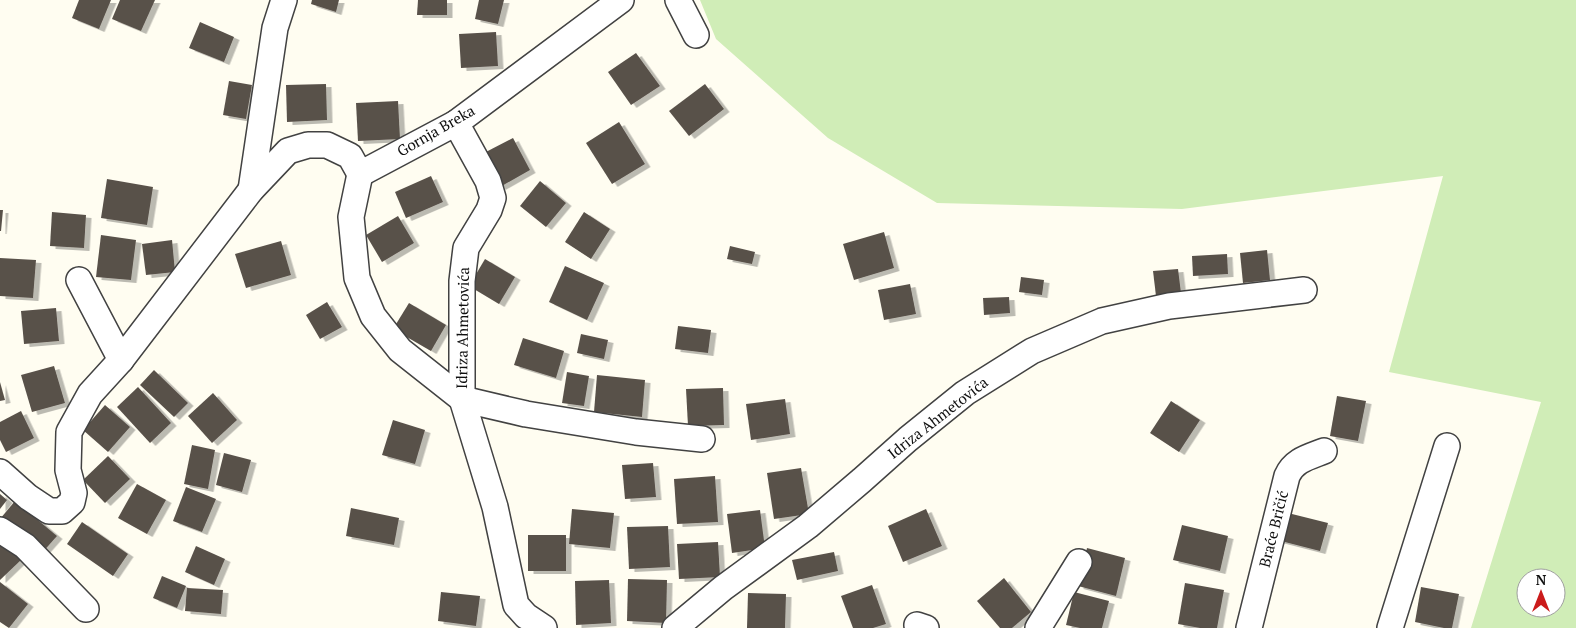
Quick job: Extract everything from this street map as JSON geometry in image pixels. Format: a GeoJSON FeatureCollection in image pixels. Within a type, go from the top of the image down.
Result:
{"type":"FeatureCollection","features":[{"type":"Feature","properties":{"kind":"street"},"geometry":{"type":"LineString","coordinates":[[264,0],[275,28]]}},
{"type":"Feature","properties":{"kind":"street"},"geometry":{"type":"LineString","coordinates":[[251,190],[275,28],[284,0]]}},
{"type":"Feature","properties":{"kind":"street","name":"Gornja Breka"},"geometry":{"type":"LineString","coordinates":[[360,174],[456,123],[621,0]]}},
{"type":"Feature","properties":{"kind":"street"},"geometry":{"type":"LineString","coordinates":[[678,0],[696,35]]}},
{"type":"Feature","properties":{"kind":"street","name":"Idriza Ahmetovića"},"geometry":{"type":"LineString","coordinates":[[456,123],[488,181],[493,198],[489,210],[466,248],[462,281],[462,399],[495,507],[516,605],[526,616],[544,628]]}},
{"type":"Feature","properties":{"kind":"street"},"geometry":{"type":"LineString","coordinates":[[0,472],[28,497],[48,511],[62,511],[72,502],[74,493],[68,470],[69,432],[90,394],[121,360],[251,190],[288,151],[308,145],[327,145],[350,156],[360,174]]}},
{"type":"Feature","properties":{"kind":"street","name":"Idriza Ahmetovića"},"geometry":{"type":"LineString","coordinates":[[360,174],[352,218],[357,278],[373,316],[400,350],[462,399],[526,414],[636,432],[702,439]]}},
{"type":"Feature","properties":{"kind":"street"},"geometry":{"type":"LineString","coordinates":[[78,280],[121,360]]}},
{"type":"Feature","properties":{"kind":"street","name":"Idriza Ahmetovića"},"geometry":{"type":"LineString","coordinates":[[675,628],[723,588],[808,526],[908,439],[965,393],[1032,351],[1102,321],[1169,306],[1304,290]]}},
{"type":"Feature","properties":{"kind":"street"},"geometry":{"type":"LineString","coordinates":[[1390,628],[1446,446]]}},
{"type":"Feature","properties":{"kind":"street","name":"Braće Bričić"},"geometry":{"type":"LineString","coordinates":[[1249,628],[1287,476],[1296,462],[1324,451]]}},
{"type":"Feature","properties":{"kind":"street"},"geometry":{"type":"LineString","coordinates":[[0,530],[25,546],[86,608]]}},
{"type":"Feature","properties":{"kind":"street"},"geometry":{"type":"LineString","coordinates":[[1038,628],[1079,562]]}},
{"type":"Feature","properties":{"kind":"green space"},"geometry":{"type":"Polygon","coordinates":[[[700,0],[1576,0],[1576,628],[1471,628],[1541,402],[1389,372],[1443,176],[1182,209],[937,203],[828,138],[716,39],[700,0]]]}},
{"type":"Feature","properties":{"kind":"building"},"geometry":{"type":"Polygon","coordinates":[[[79,0],[111,0],[99,29],[72,18],[79,0]]]}},
{"type":"Feature","properties":{"kind":"building"},"geometry":{"type":"Polygon","coordinates":[[[120,0],[155,0],[141,31],[112,19],[120,0]]]}},
{"type":"Feature","properties":{"kind":"building"},"geometry":{"type":"Polygon","coordinates":[[[312,0],[339,0],[336,12],[311,4],[312,0]]]}},
{"type":"Feature","properties":{"kind":"building"},"geometry":{"type":"Polygon","coordinates":[[[418,0],[447,0],[447,15],[417,15],[418,0]]]}},
{"type":"Feature","properties":{"kind":"building"},"geometry":{"type":"Polygon","coordinates":[[[479,0],[504,0],[498,24],[475,19],[479,0]]]}},
{"type":"Feature","properties":{"kind":"building"},"geometry":{"type":"Polygon","coordinates":[[[200,22],[234,37],[224,62],[189,48],[200,22]]]}},
{"type":"Feature","properties":{"kind":"building"},"geometry":{"type":"Polygon","coordinates":[[[496,32],[498,66],[461,68],[459,34],[496,32]]]}},
{"type":"Feature","properties":{"kind":"building"},"geometry":{"type":"Polygon","coordinates":[[[636,53],[660,86],[631,105],[608,72],[636,53]]]}},
{"type":"Feature","properties":{"kind":"building"},"geometry":{"type":"Polygon","coordinates":[[[229,81],[252,85],[246,119],[223,115],[229,81]]]}},
{"type":"Feature","properties":{"kind":"building"},"geometry":{"type":"Polygon","coordinates":[[[326,84],[327,120],[287,122],[286,85],[326,84]]]}},
{"type":"Feature","properties":{"kind":"building"},"geometry":{"type":"Polygon","coordinates":[[[705,84],[724,109],[689,136],[669,111],[705,84]]]}},
{"type":"Feature","properties":{"kind":"building"},"geometry":{"type":"Polygon","coordinates":[[[398,101],[400,139],[358,141],[356,103],[398,101]]]}},
{"type":"Feature","properties":{"kind":"building"},"geometry":{"type":"Polygon","coordinates":[[[619,122],[645,164],[612,184],[586,143],[619,122]]]}},
{"type":"Feature","properties":{"kind":"building"},"geometry":{"type":"Polygon","coordinates":[[[513,138],[530,170],[500,187],[482,154],[513,138]]]}},
{"type":"Feature","properties":{"kind":"building"},"geometry":{"type":"Polygon","coordinates":[[[431,176],[443,202],[406,218],[395,192],[431,176]]]}},
{"type":"Feature","properties":{"kind":"building"},"geometry":{"type":"Polygon","coordinates":[[[107,179],[153,187],[147,225],[101,218],[107,179]]]}},
{"type":"Feature","properties":{"kind":"building"},"geometry":{"type":"Polygon","coordinates":[[[540,181],[566,203],[546,227],[520,206],[540,181]]]}},
{"type":"Feature","properties":{"kind":"building"},"geometry":{"type":"Polygon","coordinates":[[[0,210],[3,210],[1,231],[0,231],[0,210]]]}},
{"type":"Feature","properties":{"kind":"building"},"geometry":{"type":"Polygon","coordinates":[[[52,212],[86,215],[84,248],[50,246],[52,212]]]}},
{"type":"Feature","properties":{"kind":"building"},"geometry":{"type":"Polygon","coordinates":[[[584,212],[610,229],[591,259],[565,242],[584,212]]]}},
{"type":"Feature","properties":{"kind":"building"},"geometry":{"type":"Polygon","coordinates":[[[398,216],[414,243],[382,262],[366,235],[398,216]]]}},
{"type":"Feature","properties":{"kind":"building"},"geometry":{"type":"Polygon","coordinates":[[[884,232],[894,268],[854,280],[843,244],[884,232]]]}},
{"type":"Feature","properties":{"kind":"building"},"geometry":{"type":"Polygon","coordinates":[[[101,235],[136,240],[131,280],[96,277],[101,235]]]}},
{"type":"Feature","properties":{"kind":"building"},"geometry":{"type":"Polygon","coordinates":[[[172,240],[175,272],[146,275],[142,244],[172,240]]]}},
{"type":"Feature","properties":{"kind":"building"},"geometry":{"type":"Polygon","coordinates":[[[281,241],[291,275],[246,288],[235,254],[281,241]]]}},
{"type":"Feature","properties":{"kind":"building"},"geometry":{"type":"Polygon","coordinates":[[[730,246],[755,252],[752,264],[727,259],[730,246]]]}},
{"type":"Feature","properties":{"kind":"building"},"geometry":{"type":"Polygon","coordinates":[[[1267,250],[1270,280],[1243,283],[1240,253],[1267,250]]]}},
{"type":"Feature","properties":{"kind":"building"},"geometry":{"type":"Polygon","coordinates":[[[1227,254],[1228,274],[1193,276],[1192,256],[1227,254]]]}},
{"type":"Feature","properties":{"kind":"building"},"geometry":{"type":"Polygon","coordinates":[[[0,258],[36,260],[33,298],[0,296],[0,258]]]}},
{"type":"Feature","properties":{"kind":"building"},"geometry":{"type":"Polygon","coordinates":[[[485,259],[515,277],[499,304],[469,286],[485,259]]]}},
{"type":"Feature","properties":{"kind":"building"},"geometry":{"type":"Polygon","coordinates":[[[565,266],[604,283],[587,320],[549,302],[565,266]]]}},
{"type":"Feature","properties":{"kind":"building"},"geometry":{"type":"Polygon","coordinates":[[[1178,269],[1181,293],[1156,296],[1153,271],[1178,269]]]}},
{"type":"Feature","properties":{"kind":"building"},"geometry":{"type":"Polygon","coordinates":[[[1021,277],[1044,280],[1042,295],[1019,292],[1021,277]]]}},
{"type":"Feature","properties":{"kind":"building"},"geometry":{"type":"Polygon","coordinates":[[[910,284],[916,314],[884,320],[878,290],[910,284]]]}},
{"type":"Feature","properties":{"kind":"building"},"geometry":{"type":"Polygon","coordinates":[[[1009,297],[1010,313],[984,315],[983,298],[1009,297]]]}},
{"type":"Feature","properties":{"kind":"building"},"geometry":{"type":"Polygon","coordinates":[[[327,302],[342,327],[320,339],[306,315],[327,302]]]}},
{"type":"Feature","properties":{"kind":"building"},"geometry":{"type":"Polygon","coordinates":[[[409,303],[446,325],[431,351],[393,329],[409,303]]]}},
{"type":"Feature","properties":{"kind":"building"},"geometry":{"type":"Polygon","coordinates":[[[56,308],[59,341],[24,344],[21,311],[56,308]]]}},
{"type":"Feature","properties":{"kind":"building"},"geometry":{"type":"Polygon","coordinates":[[[678,326],[711,330],[708,353],[675,349],[678,326]]]}},
{"type":"Feature","properties":{"kind":"building"},"geometry":{"type":"Polygon","coordinates":[[[581,334],[608,340],[604,359],[577,353],[581,334]]]}},
{"type":"Feature","properties":{"kind":"building"},"geometry":{"type":"Polygon","coordinates":[[[523,338],[564,351],[556,378],[514,365],[523,338]]]}},
{"type":"Feature","properties":{"kind":"building"},"geometry":{"type":"Polygon","coordinates":[[[54,366],[65,403],[32,412],[21,375],[54,366]]]}},
{"type":"Feature","properties":{"kind":"building"},"geometry":{"type":"Polygon","coordinates":[[[154,370],[188,403],[174,417],[140,385],[154,370]]]}},
{"type":"Feature","properties":{"kind":"building"},"geometry":{"type":"Polygon","coordinates":[[[567,372],[589,376],[584,406],[562,403],[567,372]]]}},
{"type":"Feature","properties":{"kind":"building"},"geometry":{"type":"Polygon","coordinates":[[[597,375],[645,380],[642,417],[594,412],[597,375]]]}},
{"type":"Feature","properties":{"kind":"building"},"geometry":{"type":"Polygon","coordinates":[[[0,382],[5,400],[0,401],[0,382]]]}},
{"type":"Feature","properties":{"kind":"building"},"geometry":{"type":"Polygon","coordinates":[[[138,387],[171,423],[150,443],[117,407],[138,387]]]}},
{"type":"Feature","properties":{"kind":"building"},"geometry":{"type":"Polygon","coordinates":[[[723,388],[724,425],[688,426],[686,389],[723,388]]]}},
{"type":"Feature","properties":{"kind":"building"},"geometry":{"type":"Polygon","coordinates":[[[213,393],[237,420],[212,443],[188,416],[213,393]]]}},
{"type":"Feature","properties":{"kind":"building"},"geometry":{"type":"Polygon","coordinates":[[[1337,396],[1366,401],[1358,441],[1330,436],[1337,396]]]}},
{"type":"Feature","properties":{"kind":"building"},"geometry":{"type":"Polygon","coordinates":[[[785,399],[790,434],[751,440],[746,404],[785,399]]]}},
{"type":"Feature","properties":{"kind":"building"},"geometry":{"type":"Polygon","coordinates":[[[1171,401],[1200,420],[1179,452],[1150,433],[1171,401]]]}},
{"type":"Feature","properties":{"kind":"building"},"geometry":{"type":"Polygon","coordinates":[[[105,405],[130,427],[108,452],[83,430],[105,405]]]}},
{"type":"Feature","properties":{"kind":"building"},"geometry":{"type":"Polygon","coordinates":[[[21,411],[34,438],[6,452],[0,440],[0,422],[21,411]]]}},
{"type":"Feature","properties":{"kind":"building"},"geometry":{"type":"Polygon","coordinates":[[[393,420],[425,430],[415,464],[382,455],[393,420]]]}},
{"type":"Feature","properties":{"kind":"building"},"geometry":{"type":"Polygon","coordinates":[[[192,445],[215,450],[208,489],[184,484],[192,445]]]}},
{"type":"Feature","properties":{"kind":"building"},"geometry":{"type":"Polygon","coordinates":[[[224,453],[251,460],[242,492],[216,485],[224,453]]]}},
{"type":"Feature","properties":{"kind":"building"},"geometry":{"type":"Polygon","coordinates":[[[108,456],[130,479],[105,503],[83,480],[108,456]]]}},
{"type":"Feature","properties":{"kind":"building"},"geometry":{"type":"Polygon","coordinates":[[[653,463],[656,497],[625,499],[622,465],[653,463]]]}},
{"type":"Feature","properties":{"kind":"building"},"geometry":{"type":"Polygon","coordinates":[[[801,468],[809,514],[774,519],[767,473],[801,468]]]}},
{"type":"Feature","properties":{"kind":"building"},"geometry":{"type":"Polygon","coordinates":[[[715,476],[718,522],[677,524],[674,479],[715,476]]]}},
{"type":"Feature","properties":{"kind":"building"},"geometry":{"type":"Polygon","coordinates":[[[137,484],[166,500],[147,534],[118,518],[137,484]]]}},
{"type":"Feature","properties":{"kind":"building"},"geometry":{"type":"Polygon","coordinates":[[[186,487],[216,499],[202,532],[173,521],[186,487]]]}},
{"type":"Feature","properties":{"kind":"building"},"geometry":{"type":"Polygon","coordinates":[[[0,494],[7,500],[0,509],[0,494]]]}},
{"type":"Feature","properties":{"kind":"building"},"geometry":{"type":"Polygon","coordinates":[[[15,501],[57,536],[41,554],[0,519],[15,501]]]}},
{"type":"Feature","properties":{"kind":"building"},"geometry":{"type":"Polygon","coordinates":[[[351,508],[399,518],[394,545],[346,536],[351,508]]]}},
{"type":"Feature","properties":{"kind":"building"},"geometry":{"type":"Polygon","coordinates":[[[572,509],[614,513],[610,548],[569,544],[572,509]]]}},
{"type":"Feature","properties":{"kind":"building"},"geometry":{"type":"Polygon","coordinates":[[[926,509],[942,546],[903,562],[888,526],[926,509]]]}},
{"type":"Feature","properties":{"kind":"building"},"geometry":{"type":"Polygon","coordinates":[[[760,510],[765,548],[732,553],[727,514],[760,510]]]}},
{"type":"Feature","properties":{"kind":"building"},"geometry":{"type":"Polygon","coordinates":[[[1284,512],[1328,523],[1320,551],[1277,540],[1284,512]]]}},
{"type":"Feature","properties":{"kind":"building"},"geometry":{"type":"Polygon","coordinates":[[[82,522],[128,554],[113,576],[67,544],[82,522]]]}},
{"type":"Feature","properties":{"kind":"building"},"geometry":{"type":"Polygon","coordinates":[[[1182,525],[1228,536],[1220,571],[1173,560],[1182,525]]]}},
{"type":"Feature","properties":{"kind":"building"},"geometry":{"type":"Polygon","coordinates":[[[668,526],[670,567],[629,569],[627,527],[668,526]]]}},
{"type":"Feature","properties":{"kind":"building"},"geometry":{"type":"Polygon","coordinates":[[[528,535],[566,535],[566,571],[528,571],[528,535]]]}},
{"type":"Feature","properties":{"kind":"building"},"geometry":{"type":"Polygon","coordinates":[[[0,538],[21,560],[0,580],[0,538]]]}},
{"type":"Feature","properties":{"kind":"building"},"geometry":{"type":"Polygon","coordinates":[[[718,542],[720,577],[679,579],[677,544],[718,542]]]}},
{"type":"Feature","properties":{"kind":"building"},"geometry":{"type":"Polygon","coordinates":[[[196,546],[225,559],[214,585],[185,572],[196,546]]]}},
{"type":"Feature","properties":{"kind":"building"},"geometry":{"type":"Polygon","coordinates":[[[1087,548],[1125,558],[1116,596],[1078,586],[1087,548]]]}},
{"type":"Feature","properties":{"kind":"building"},"geometry":{"type":"Polygon","coordinates":[[[834,552],[838,571],[797,580],[792,560],[834,552]]]}},
{"type":"Feature","properties":{"kind":"building"},"geometry":{"type":"Polygon","coordinates":[[[162,576],[186,586],[177,608],[153,598],[162,576]]]}},
{"type":"Feature","properties":{"kind":"building"},"geometry":{"type":"Polygon","coordinates":[[[1004,578],[1031,612],[1012,628],[1000,628],[977,601],[1004,578]]]}},
{"type":"Feature","properties":{"kind":"building"},"geometry":{"type":"Polygon","coordinates":[[[628,579],[667,580],[666,623],[627,621],[628,579]]]}},
{"type":"Feature","properties":{"kind":"building"},"geometry":{"type":"Polygon","coordinates":[[[609,580],[611,623],[576,625],[575,581],[609,580]]]}},
{"type":"Feature","properties":{"kind":"building"},"geometry":{"type":"Polygon","coordinates":[[[0,582],[28,604],[9,628],[0,622],[0,582]]]}},
{"type":"Feature","properties":{"kind":"building"},"geometry":{"type":"Polygon","coordinates":[[[1185,583],[1224,590],[1217,628],[1200,628],[1178,624],[1185,583]]]}},
{"type":"Feature","properties":{"kind":"building"},"geometry":{"type":"Polygon","coordinates":[[[872,585],[886,624],[873,628],[853,628],[841,596],[872,585]]]}},
{"type":"Feature","properties":{"kind":"building"},"geometry":{"type":"Polygon","coordinates":[[[1421,587],[1459,594],[1452,628],[1415,622],[1421,587]]]}},
{"type":"Feature","properties":{"kind":"building"},"geometry":{"type":"Polygon","coordinates":[[[187,588],[223,590],[221,614],[185,611],[187,588]]]}},
{"type":"Feature","properties":{"kind":"building"},"geometry":{"type":"Polygon","coordinates":[[[441,592],[480,596],[476,626],[438,621],[441,592]]]}},
{"type":"Feature","properties":{"kind":"building"},"geometry":{"type":"Polygon","coordinates":[[[1074,592],[1109,601],[1102,628],[1080,628],[1066,625],[1074,592]]]}},
{"type":"Feature","properties":{"kind":"building"},"geometry":{"type":"Polygon","coordinates":[[[748,593],[786,594],[785,628],[747,628],[748,593]]]}}]}
